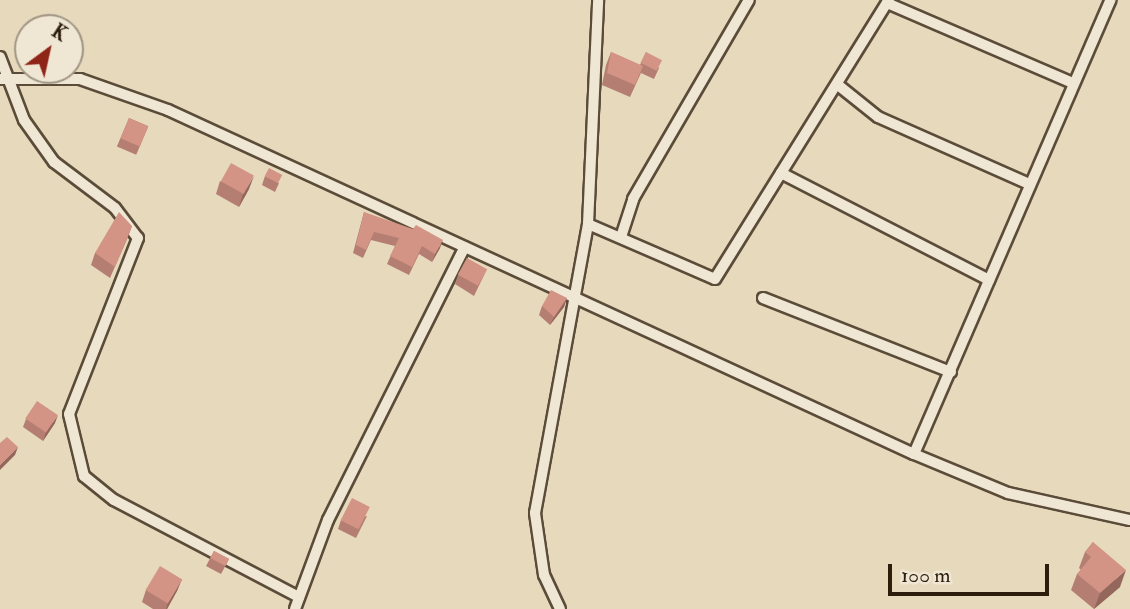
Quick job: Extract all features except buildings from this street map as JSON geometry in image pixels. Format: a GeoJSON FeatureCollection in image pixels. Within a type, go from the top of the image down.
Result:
{"type":"FeatureCollection","features":[{"type":"Feature","properties":{"kind":"street"},"geometry":{"type":"LineString","coordinates":[[560,609],[544,575],[535,513],[588,225],[598,0]]}},
{"type":"Feature","properties":{"kind":"street"},"geometry":{"type":"LineString","coordinates":[[621,237],[633,200],[749,0]]}},
{"type":"Feature","properties":{"kind":"street"},"geometry":{"type":"LineString","coordinates":[[916,449],[1110,0]]}},
{"type":"Feature","properties":{"kind":"street"},"geometry":{"type":"LineString","coordinates":[[588,225],[715,279],[888,2],[1073,83]]}},
{"type":"Feature","properties":{"kind":"street"},"geometry":{"type":"LineString","coordinates":[[299,597],[114,500],[84,476],[69,414],[138,238],[115,208],[54,162],[24,120],[3,71],[80,79],[168,110],[1008,493],[1130,520]]}},
{"type":"Feature","properties":{"kind":"street"},"geometry":{"type":"LineString","coordinates":[[838,85],[878,117],[1029,184]]}},
{"type":"Feature","properties":{"kind":"street"},"geometry":{"type":"LineString","coordinates":[[781,173],[989,280]]}},
{"type":"Feature","properties":{"kind":"street"},"geometry":{"type":"LineString","coordinates":[[295,609],[328,520],[466,247]]}},
{"type":"Feature","properties":{"kind":"street"},"geometry":{"type":"LineString","coordinates":[[763,299],[951,372]]}}]}
